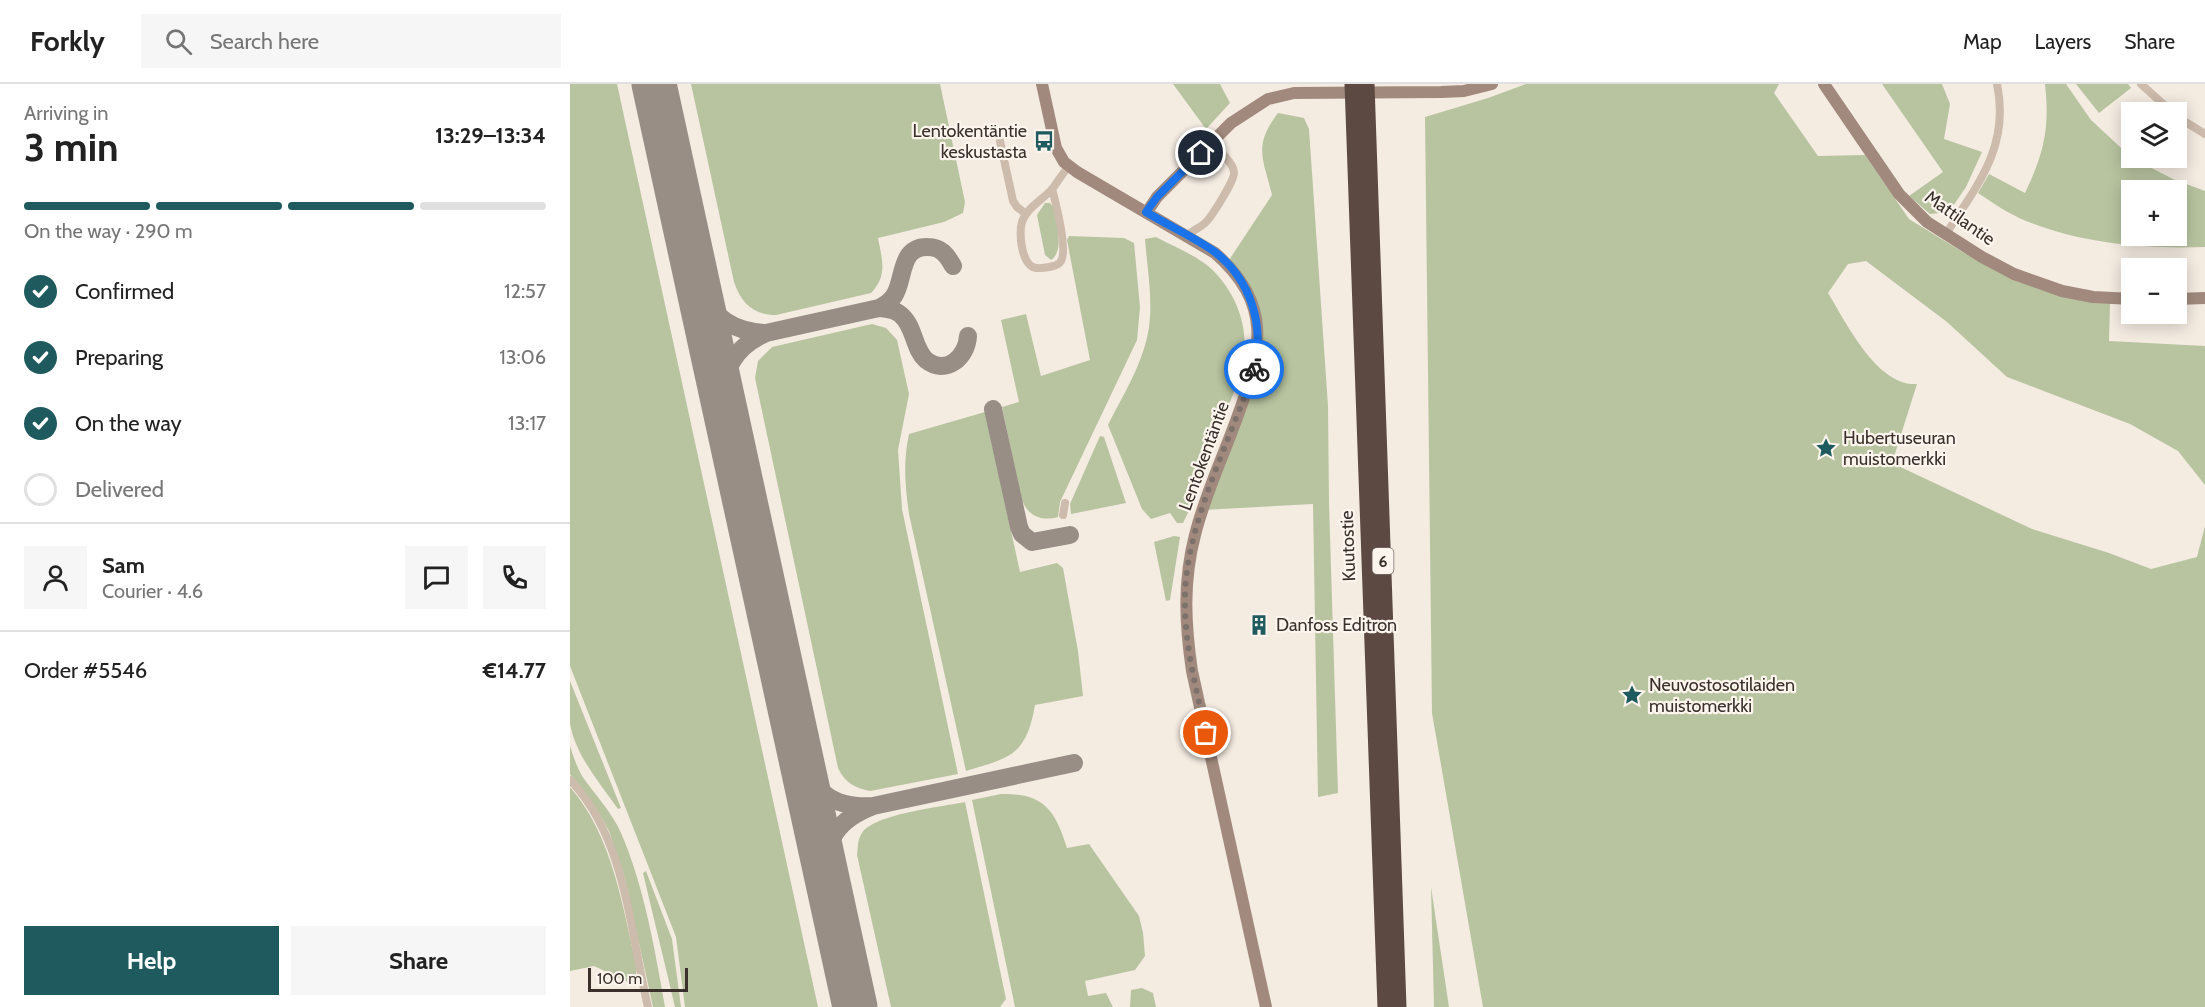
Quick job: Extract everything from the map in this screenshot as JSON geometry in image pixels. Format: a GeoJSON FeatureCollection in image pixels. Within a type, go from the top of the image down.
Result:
{"type":"FeatureCollection","features":[{"type":"Feature","properties":{"kind":"highway","name":"Kuutostie"},"geometry":{"type":"LineString","coordinates":[[1352,84],[1360,115],[1400,1007]]}},
{"type":"Feature","properties":{"kind":"highway","name":"Kuutostie"},"geometry":{"type":"LineString","coordinates":[[1367,84],[1360,115],[1385,1007]]}},
{"type":"Feature","properties":{"kind":"street","name":"Lentokentäntie"},"geometry":{"type":"LineString","coordinates":[[1042,84],[1056,148],[1069,166],[1215,253],[1245,287],[1256,317],[1255,368],[1195,533],[1188,563],[1185,596],[1186,631],[1192,671],[1266,1007]]}},
{"type":"Feature","properties":{"kind":"street"},"geometry":{"type":"LineString","coordinates":[[1146,212],[1157,197],[1211,142],[1247,111],[1268,99],[1294,93],[1464,91],[1492,84]]}},
{"type":"Feature","properties":{"kind":"street","name":"Mattilantie"},"geometry":{"type":"LineString","coordinates":[[1824,84],[1899,194],[1927,222],[2006,270],[2062,291],[2093,297],[2121,298]]}},
{"type":"Feature","properties":{"kind":"street"},"geometry":{"type":"LineString","coordinates":[[1946,234],[1989,162],[1996,144],[2001,123],[2001,102],[1997,84]]}},
{"type":"Feature","properties":{"kind":"street"},"geometry":{"type":"LineString","coordinates":[[2141,84],[2161,102]]}},
{"type":"Feature","properties":{"kind":"street"},"geometry":{"type":"LineString","coordinates":[[2187,123],[2205,134]]}},
{"type":"Feature","properties":{"kind":"street"},"geometry":{"type":"LineString","coordinates":[[1000,141],[1013,201],[1026,214]]}},
{"type":"Feature","properties":{"kind":"street"},"geometry":{"type":"LineString","coordinates":[[1187,236],[1192,230],[1204,225],[1210,218],[1234,177],[1232,167],[1211,142]]}},
{"type":"Feature","properties":{"kind":"street"},"geometry":{"type":"LineString","coordinates":[[1052,189],[1062,229],[1063,255],[1056,266],[1041,268],[1030,265],[1020,234],[1026,214],[1052,189],[1069,166]]}},
{"type":"Feature","properties":{"kind":"street"},"geometry":{"type":"LineString","coordinates":[[2187,299],[2205,298]]}},
{"type":"Feature","properties":{"kind":"street"},"geometry":{"type":"LineString","coordinates":[[1063,515],[1065,503]]}},
{"type":"Feature","properties":{"kind":"street"},"geometry":{"type":"LineString","coordinates":[[570,780],[592,808],[603,827],[614,856],[648,1007]]}},
{"type":"Feature","properties":{"kind":"green space"},"geometry":{"type":"Polygon","coordinates":[[[570,84],[617,84],[818,1007],[685,1007],[676,937],[570,666],[570,84]]]}},
{"type":"Feature","properties":{"kind":"green space"},"geometry":{"type":"Polygon","coordinates":[[[691,84],[940,84],[965,202],[963,213],[944,222],[878,238],[882,274],[871,293],[776,315],[754,310],[744,302],[734,282],[691,84]]]}},
{"type":"Feature","properties":{"kind":"green space"},"geometry":{"type":"Polygon","coordinates":[[[1173,84],[1220,84],[1230,103],[1206,129],[1173,84]]]}},
{"type":"Feature","properties":{"kind":"green space"},"geometry":{"type":"Polygon","coordinates":[[[1526,84],[1779,84],[1774,93],[1818,156],[1865,155],[1909,219],[1961,251],[2018,282],[2110,303],[2109,341],[2205,346],[2205,485],[2178,451],[2130,424],[2007,377],[1947,322],[1866,261],[1848,264],[1828,293],[1864,350],[1876,364],[1902,382],[1917,384],[1892,463],[2032,529],[2151,569],[2197,557],[2205,526],[2205,1007],[1483,1007],[1432,713],[1425,117],[1526,84]]]}},
{"type":"Feature","properties":{"kind":"green space"},"geometry":{"type":"Polygon","coordinates":[[[1882,84],[1942,84],[1950,104],[1944,139],[1982,152],[1966,187],[1949,212],[1930,214],[1909,196],[1943,172],[1882,84]]]}},
{"type":"Feature","properties":{"kind":"green space"},"geometry":{"type":"Polygon","coordinates":[[[2045,84],[2066,84],[2091,120],[2121,148],[2121,168],[2152,168],[2176,180],[2121,180],[2121,244],[2092,240],[2048,229],[2020,218],[1978,193],[1989,174],[2025,193],[2041,153],[2047,114],[2045,84]]]}},
{"type":"Feature","properties":{"kind":"green space"},"geometry":{"type":"Polygon","coordinates":[[[2076,84],[2128,84],[2131,88],[2099,113],[2076,84]]]}},
{"type":"Feature","properties":{"kind":"green space"},"geometry":{"type":"Polygon","coordinates":[[[1278,113],[1304,118],[1309,129],[1328,406],[1338,793],[1318,797],[1313,504],[1203,510],[1248,389],[1256,317],[1228,264],[1272,195],[1262,152],[1265,135],[1278,113]]]}},
{"type":"Feature","properties":{"kind":"green space"},"geometry":{"type":"Polygon","coordinates":[[[2187,184],[2205,191],[2205,247],[2137,246],[2187,246],[2187,184]]]}},
{"type":"Feature","properties":{"kind":"green space"},"geometry":{"type":"Polygon","coordinates":[[[1045,203],[1050,203],[1054,208],[1059,244],[1051,260],[1045,255],[1037,215],[1045,203]]]}},
{"type":"Feature","properties":{"kind":"green space"},"geometry":{"type":"Polygon","coordinates":[[[1069,236],[1124,238],[1134,243],[1140,307],[1137,340],[1060,502],[1058,517],[1045,519],[1031,513],[1021,498],[1002,407],[1019,402],[1001,320],[1026,314],[1041,376],[1090,360],[1067,240],[1069,236]]]}},
{"type":"Feature","properties":{"kind":"green space"},"geometry":{"type":"Polygon","coordinates":[[[1156,237],[1196,258],[1217,275],[1238,309],[1244,334],[1243,360],[1236,385],[1199,487],[1183,523],[1177,523],[1170,513],[1151,519],[1142,509],[1108,425],[1143,353],[1149,327],[1150,305],[1145,239],[1156,237]]]}},
{"type":"Feature","properties":{"kind":"green space"},"geometry":{"type":"Polygon","coordinates":[[[872,324],[886,328],[897,340],[909,394],[898,450],[902,509],[958,774],[870,791],[851,784],[838,768],[755,378],[758,361],[772,347],[872,324]]]}},
{"type":"Feature","properties":{"kind":"green space"},"geometry":{"type":"Polygon","coordinates":[[[985,412],[1020,572],[1057,563],[1063,568],[1078,651],[1083,696],[1035,705],[1027,734],[1014,752],[995,762],[966,771],[909,514],[905,464],[909,434],[985,412]]]}},
{"type":"Feature","properties":{"kind":"green space"},"geometry":{"type":"Polygon","coordinates":[[[1100,436],[1104,437],[1126,503],[1071,514],[1070,504],[1100,436]]]}},
{"type":"Feature","properties":{"kind":"green space"},"geometry":{"type":"Polygon","coordinates":[[[1174,536],[1180,537],[1170,600],[1166,601],[1154,542],[1174,536]]]}},
{"type":"Feature","properties":{"kind":"green space"},"geometry":{"type":"Polygon","coordinates":[[[570,681],[621,808],[618,809],[596,779],[577,746],[570,723],[570,681]]]}},
{"type":"Feature","properties":{"kind":"green space"},"geometry":{"type":"Polygon","coordinates":[[[570,746],[582,776],[613,818],[629,853],[648,918],[665,1007],[653,1007],[625,879],[609,831],[596,808],[570,774],[570,746]]]}},
{"type":"Feature","properties":{"kind":"green space"},"geometry":{"type":"Polygon","coordinates":[[[570,787],[585,807],[596,828],[614,873],[637,968],[634,985],[594,966],[570,971],[570,787]]]}},
{"type":"Feature","properties":{"kind":"green space"},"geometry":{"type":"Polygon","coordinates":[[[1001,794],[1028,797],[1046,806],[1058,823],[1067,848],[1089,844],[1139,916],[1145,956],[1135,970],[1085,981],[1088,996],[1106,993],[1113,1007],[1015,1007],[972,800],[1001,794]]]}},
{"type":"Feature","properties":{"kind":"green space"},"geometry":{"type":"Polygon","coordinates":[[[965,802],[1006,999],[1000,1007],[891,1007],[857,855],[859,838],[869,826],[894,816],[965,802]]]}},
{"type":"Feature","properties":{"kind":"green space"},"geometry":{"type":"Polygon","coordinates":[[[646,871],[672,939],[681,1007],[675,1007],[643,873],[646,871]]]}},
{"type":"Feature","properties":{"kind":"green space"},"geometry":{"type":"Polygon","coordinates":[[[1431,887],[1449,1007],[1434,1007],[1431,887]]]}},
{"type":"Feature","properties":{"kind":"green space"},"geometry":{"type":"Polygon","coordinates":[[[1142,988],[1153,993],[1156,1007],[1130,1007],[1131,990],[1142,988]]]}},
{"type":"Feature","properties":{"kind":"taxiway"},"geometry":{"type":"LineString","coordinates":[[766,333],[883,306],[894,296],[907,258],[919,248],[933,247],[940,250],[953,266]]}},
{"type":"Feature","properties":{"kind":"taxiway"},"geometry":{"type":"LineString","coordinates":[[698,288],[710,308],[726,321],[744,330],[766,333],[746,345],[732,360],[725,380],[723,403]]}},
{"type":"Feature","properties":{"kind":"taxiway"},"geometry":{"type":"LineString","coordinates":[[879,308],[894,310],[906,320],[922,355],[934,364],[941,366],[954,362],[964,351],[968,336]]}},
{"type":"Feature","properties":{"kind":"taxiway"},"geometry":{"type":"LineString","coordinates":[[993,409],[1022,534],[1032,542],[1070,535]]}},
{"type":"Feature","properties":{"kind":"taxiway"},"geometry":{"type":"LineString","coordinates":[[800,754],[818,788],[826,795],[846,804],[873,806],[851,817],[835,833],[827,853],[827,878]]}},
{"type":"Feature","properties":{"kind":"taxiway"},"geometry":{"type":"LineString","coordinates":[[873,806],[1074,763]]}},
{"type":"Feature","properties":{"kind":"runway"},"geometry":{"type":"LineString","coordinates":[[654,84],[855,1007]]}},
{"type":"Feature","properties":{"kind":"way so far"},"geometry":{"type":"LineString","coordinates":[[1206,733],[1192,671],[1186,631],[1185,596],[1188,563],[1195,533],[1254,369]]}},
{"type":"Feature","properties":{"kind":"place","name":"Lentokentäntie keskustasta"},"geometry":{"type":"Point","coordinates":[1044,141]}},
{"type":"Feature","properties":{"kind":"place","name":"Hubertuseuran muistomerkki"},"geometry":{"type":"Point","coordinates":[1826,448]}},
{"type":"Feature","properties":{"kind":"place","name":"Danfoss Editron"},"geometry":{"type":"Point","coordinates":[1259,625]}},
{"type":"Feature","properties":{"kind":"place","name":"Neuvostosotilaiden muistomerkki"},"geometry":{"type":"Point","coordinates":[1632,695]}},
{"type":"Feature","properties":{"kind":"route"},"geometry":{"type":"LineString","coordinates":[[1201,153],[1157,197],[1146,212],[1215,253],[1228,264],[1245,287],[1256,317],[1258,334],[1254,369]]}}]}
